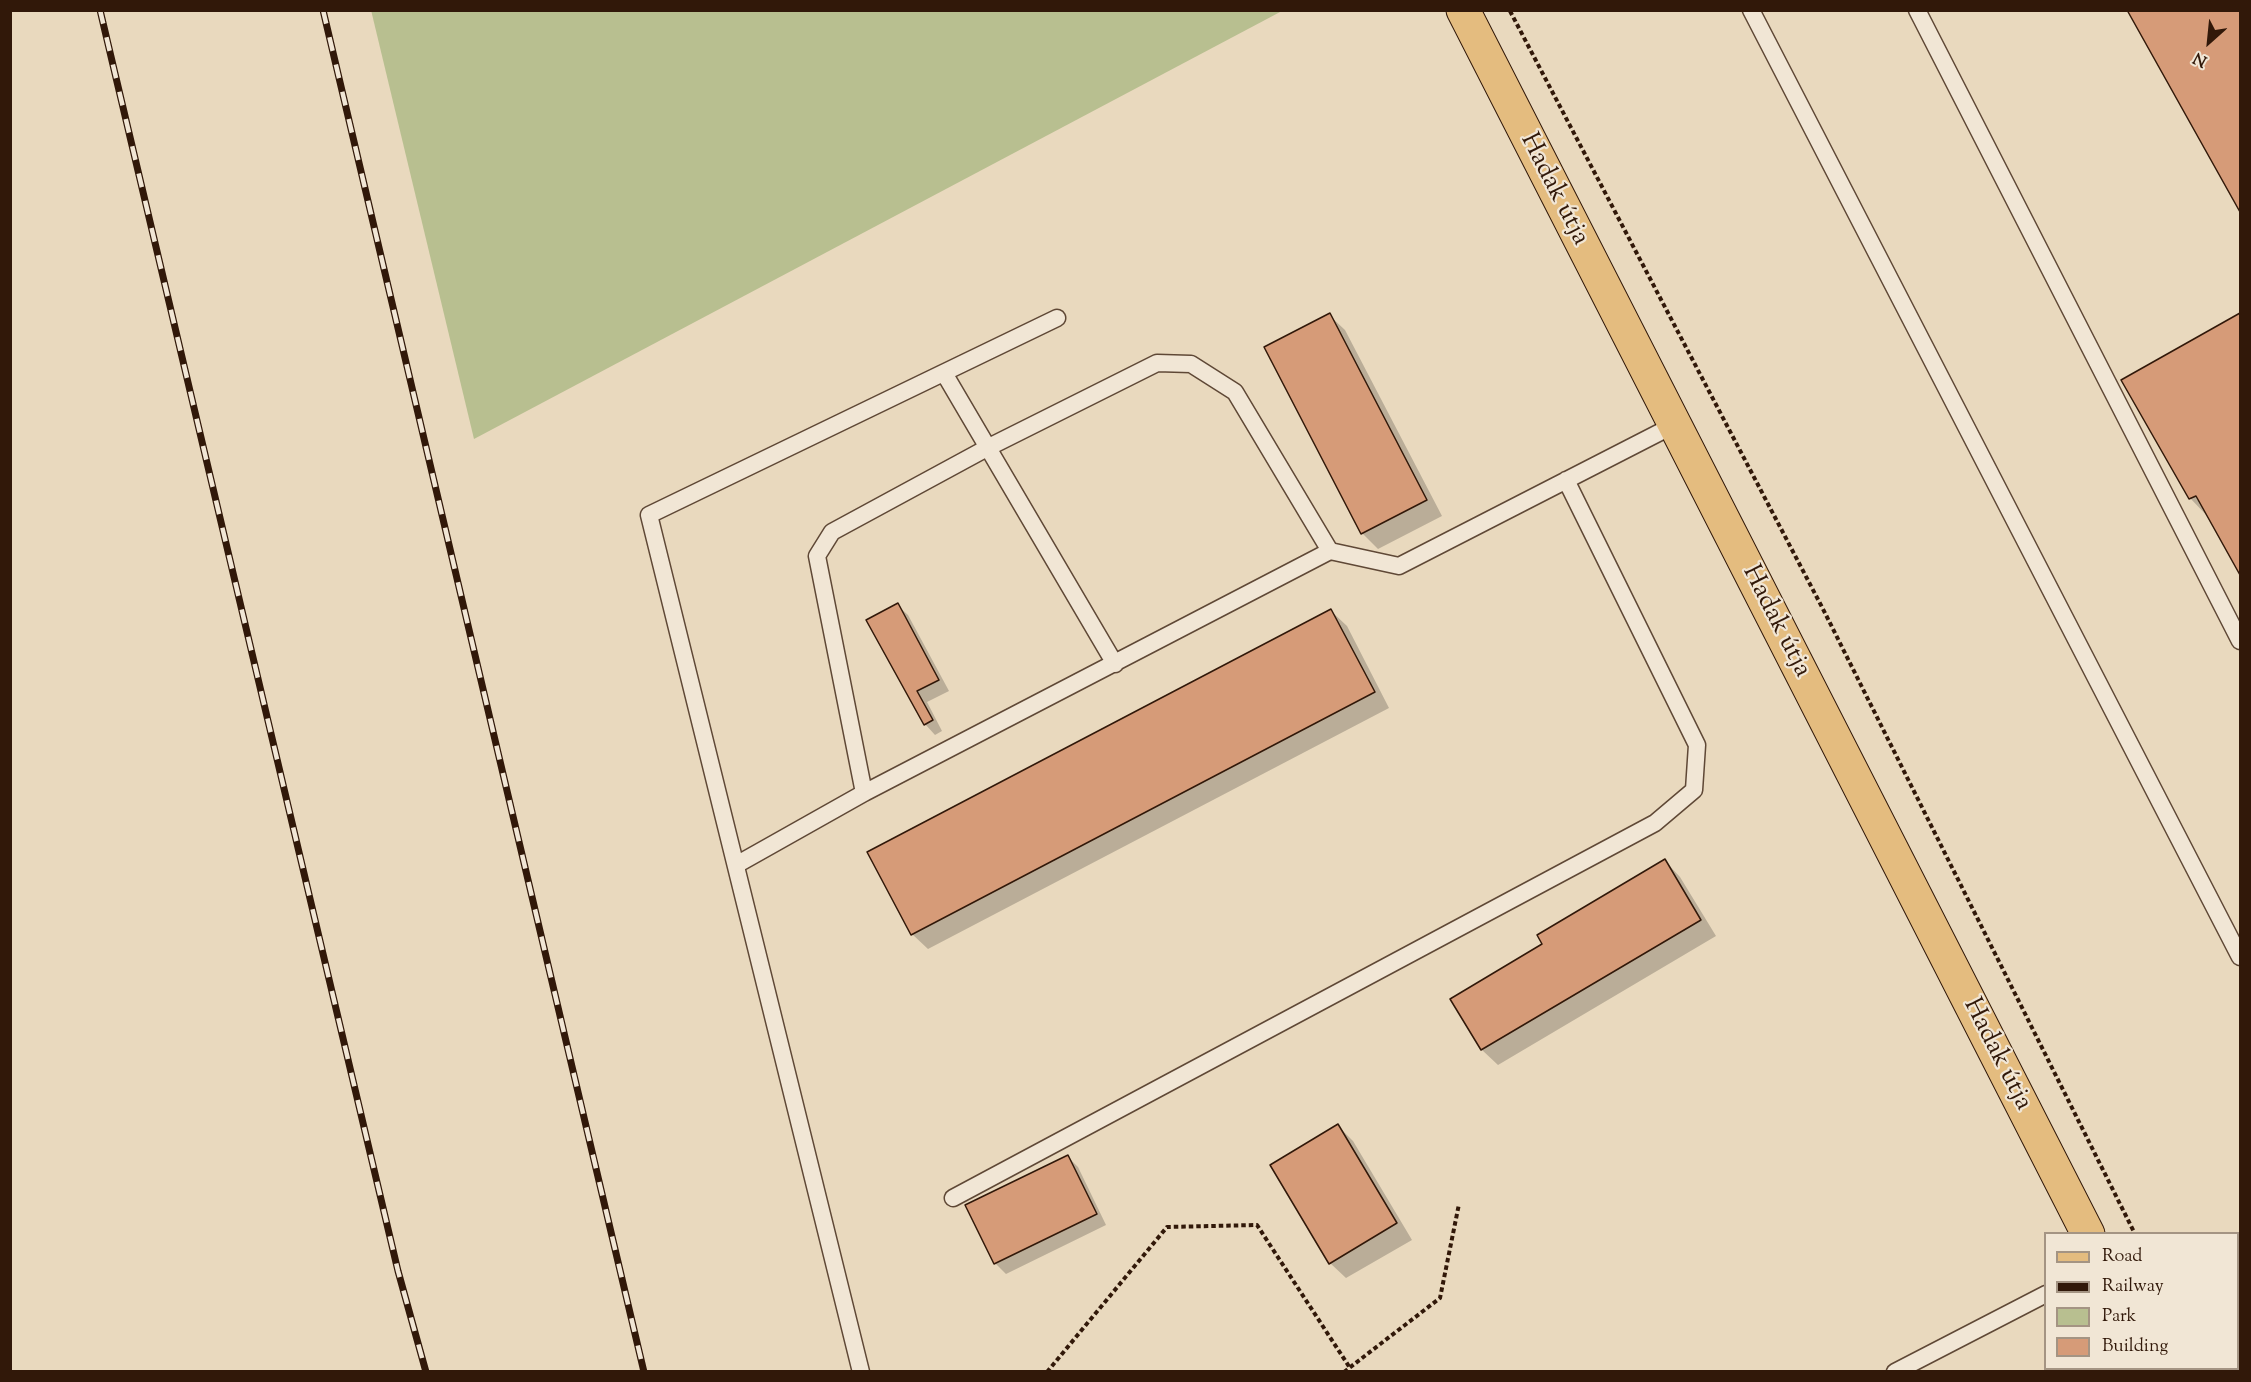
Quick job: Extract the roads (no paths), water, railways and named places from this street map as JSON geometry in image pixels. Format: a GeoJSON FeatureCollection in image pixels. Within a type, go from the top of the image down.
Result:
{"type":"FeatureCollection","features":[{"type":"Feature","properties":{"kind":"main road","name":"Hadak útja"},"geometry":{"type":"LineString","coordinates":[[1462,10],[2087,1232]]}},
{"type":"Feature","properties":{"kind":"lane"},"geometry":{"type":"LineString","coordinates":[[1751,10],[2241,957]]}},
{"type":"Feature","properties":{"kind":"lane"},"geometry":{"type":"LineString","coordinates":[[1917,10],[2241,641]]}},
{"type":"Feature","properties":{"kind":"lane"},"geometry":{"type":"LineString","coordinates":[[861,1371],[649,515],[1057,318]]}},
{"type":"Feature","properties":{"kind":"lane"},"geometry":{"type":"LineString","coordinates":[[864,793],[817,556],[832,532],[987,448],[1157,363],[1191,364],[1235,392],[1330,551]]}},
{"type":"Feature","properties":{"kind":"lane"},"geometry":{"type":"LineString","coordinates":[[944,373],[1114,664]]}},
{"type":"Feature","properties":{"kind":"lane"},"geometry":{"type":"LineString","coordinates":[[736,866],[864,793],[1330,551],[1399,566],[1674,425]]}},
{"type":"Feature","properties":{"kind":"lane"},"geometry":{"type":"LineString","coordinates":[[953,1198],[1645,829],[1694,790],[1697,745],[1566,480]]}},
{"type":"Feature","properties":{"kind":"lane"},"geometry":{"type":"LineString","coordinates":[[1894,1371],[2044,1295]]}},
{"type":"Feature","properties":{"kind":"railway"},"geometry":{"type":"LineString","coordinates":[[100,10],[398,1271],[426,1372]]}},
{"type":"Feature","properties":{"kind":"railway"},"geometry":{"type":"LineString","coordinates":[[323,10],[644,1372]]}}]}
